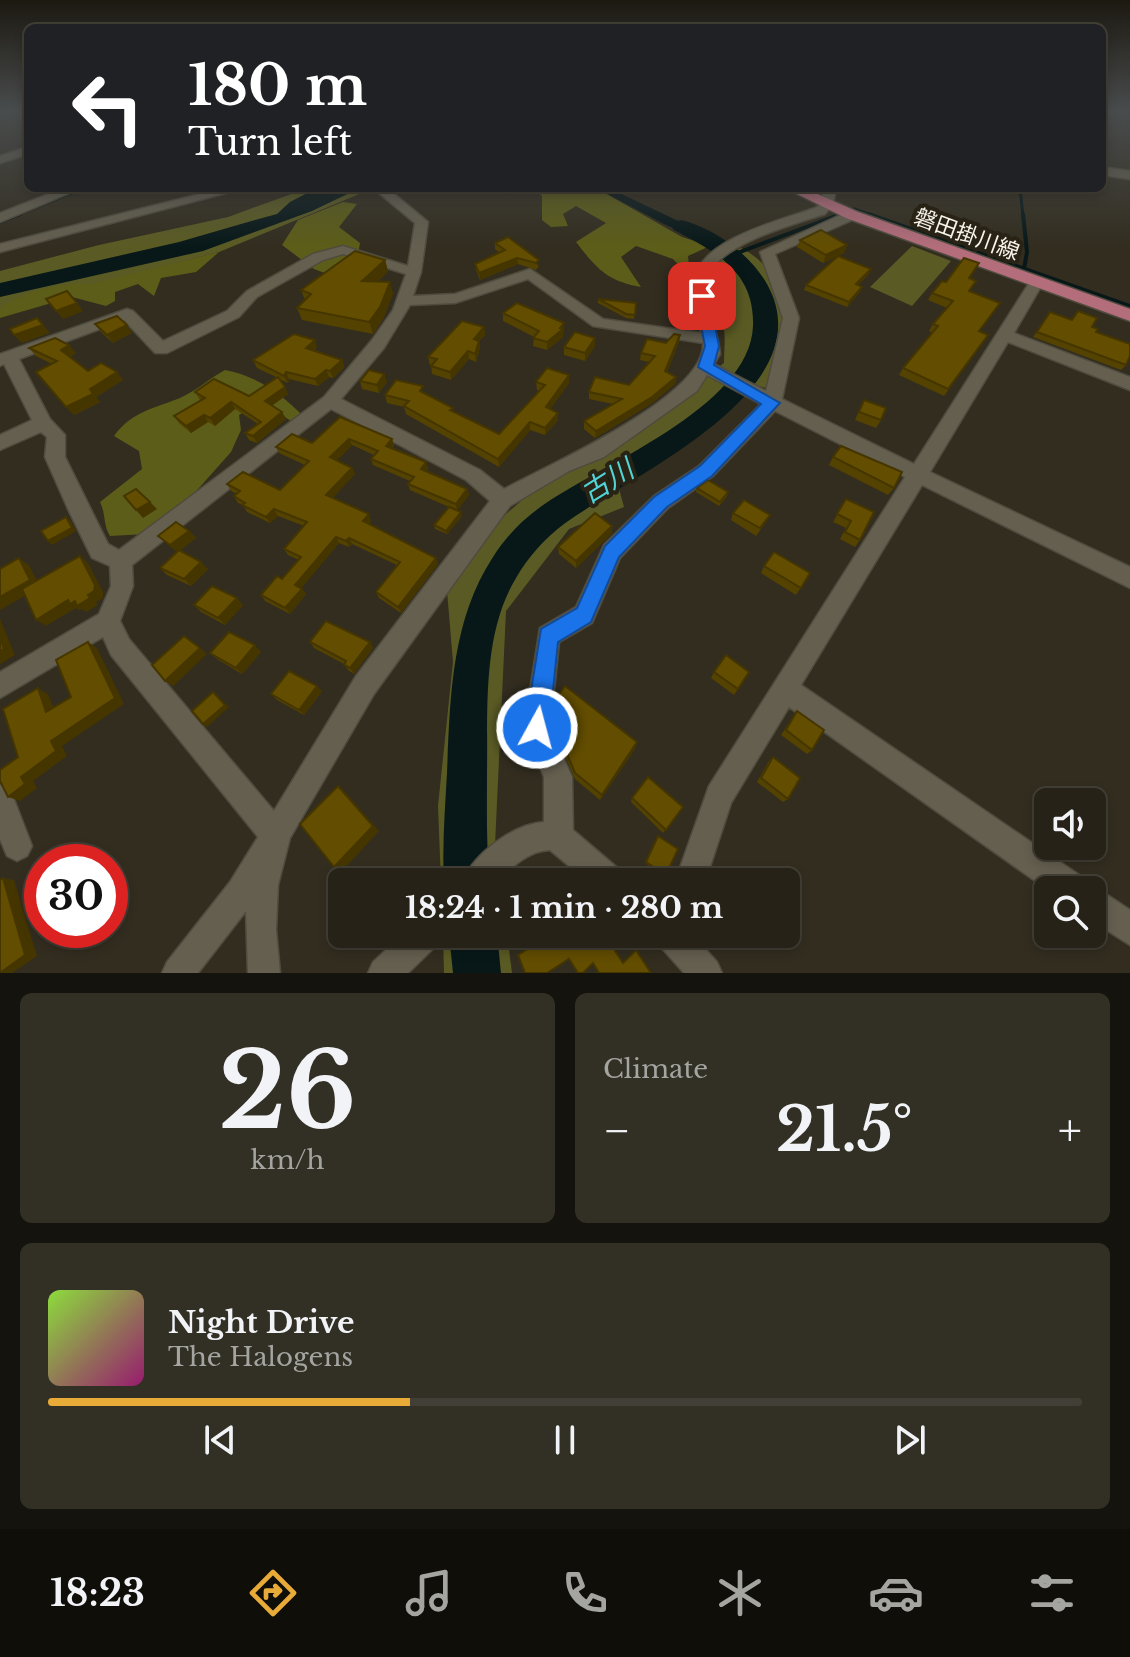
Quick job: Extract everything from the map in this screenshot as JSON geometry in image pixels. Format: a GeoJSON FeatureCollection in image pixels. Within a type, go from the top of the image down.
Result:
{"type":"FeatureCollection","features":[{"type":"Feature","properties":{"kind":"main road","name":"磐田掛川線"},"geometry":{"type":"LineString","coordinates":[[828,196],[852,215],[1130,315]]}},
{"type":"Feature","properties":{"kind":"street"},"geometry":{"type":"LineString","coordinates":[[1106,172],[1130,175]]}},
{"type":"Feature","properties":{"kind":"street"},"geometry":{"type":"LineString","coordinates":[[0,218],[65,192]]}},
{"type":"Feature","properties":{"kind":"street"},"geometry":{"type":"LineString","coordinates":[[0,248],[216,192]]}},
{"type":"Feature","properties":{"kind":"street"},"geometry":{"type":"LineString","coordinates":[[121,561],[330,401],[378,344],[406,300],[422,231],[421,222],[384,192]]}},
{"type":"Feature","properties":{"kind":"street"},"geometry":{"type":"LineString","coordinates":[[178,973],[241,893],[365,685],[503,500],[562,466],[597,452],[691,387],[710,368],[712,354],[699,283],[707,261],[725,249],[820,211],[828,196]]}},
{"type":"Feature","properties":{"kind":"street"},"geometry":{"type":"LineString","coordinates":[[559,838],[558,777],[537,728],[548,636],[584,615],[612,552],[661,502],[706,471],[772,403],[791,318],[767,252],[852,215]]}},
{"type":"Feature","properties":{"kind":"street"},"geometry":{"type":"LineString","coordinates":[[121,561],[100,551],[55,457],[56,435],[43,423],[5,359],[127,314],[161,349],[233,314],[252,294],[318,257],[343,250],[414,272]]}},
{"type":"Feature","properties":{"kind":"street"},"geometry":{"type":"LineString","coordinates":[[406,300],[435,304],[456,300],[530,273],[599,323],[709,339]]}},
{"type":"Feature","properties":{"kind":"street"},"geometry":{"type":"LineString","coordinates":[[695,868],[719,796],[1036,283]]}},
{"type":"Feature","properties":{"kind":"street"},"geometry":{"type":"LineString","coordinates":[[1005,335],[1130,384]]}},
{"type":"Feature","properties":{"kind":"street"},"geometry":{"type":"LineString","coordinates":[[710,368],[772,403],[1130,578]]}},
{"type":"Feature","properties":{"kind":"street"},"geometry":{"type":"LineString","coordinates":[[330,401],[473,475],[503,500]]}},
{"type":"Feature","properties":{"kind":"street"},"geometry":{"type":"LineString","coordinates":[[0,443],[43,423]]}},
{"type":"Feature","properties":{"kind":"street"},"geometry":{"type":"LineString","coordinates":[[0,686],[108,621],[122,586],[121,561]]}},
{"type":"Feature","properties":{"kind":"street"},"geometry":{"type":"LineString","coordinates":[[108,621],[120,647],[276,836]]}},
{"type":"Feature","properties":{"kind":"street"},"geometry":{"type":"LineString","coordinates":[[785,689],[1054,876]]}},
{"type":"Feature","properties":{"kind":"street"},"geometry":{"type":"LineString","coordinates":[[264,973],[260,930],[263,885],[276,836]]}},
{"type":"Feature","properties":{"kind":"street"},"geometry":{"type":"LineString","coordinates":[[491,868],[522,842],[542,837],[559,838],[594,868]]}},
{"type":"Feature","properties":{"kind":"street"},"geometry":{"type":"LineString","coordinates":[[1106,913],[1130,929]]}},
{"type":"Feature","properties":{"kind":"street"},"geometry":{"type":"LineString","coordinates":[[384,973],[411,948]]}},
{"type":"Feature","properties":{"kind":"street"},"geometry":{"type":"LineString","coordinates":[[684,948],[706,973]]}},
{"type":"Feature","properties":{"kind":"shaded area"},"geometry":{"type":"Polygon","coordinates":[[[297,192],[364,192],[219,252],[0,309],[0,271],[99,245],[228,217],[297,192]]]}},
{"type":"Feature","properties":{"kind":"shaded area"},"geometry":{"type":"Polygon","coordinates":[[[309,192],[352,192],[312,211],[203,251],[0,297],[0,283],[179,242],[277,214],[290,202],[309,192]]]}},
{"type":"Feature","properties":{"kind":"shaded area"},"geometry":{"type":"Polygon","coordinates":[[[538,192],[603,192],[682,237],[710,246],[688,256],[690,277],[673,259],[636,246],[621,257],[641,287],[619,281],[597,267],[576,242],[606,223],[576,206],[563,214],[568,226],[551,227],[542,220],[542,196],[538,192]]]}},
{"type":"Feature","properties":{"kind":"shaded area"},"geometry":{"type":"Polygon","coordinates":[[[604,192],[617,192],[722,242],[713,245],[664,224],[604,192]]]}},
{"type":"Feature","properties":{"kind":"shaded area"},"geometry":{"type":"Polygon","coordinates":[[[343,202],[357,204],[339,227],[360,243],[358,255],[330,275],[314,269],[282,245],[298,220],[343,202]]]}},
{"type":"Feature","properties":{"kind":"shaded area"},"geometry":{"type":"Polygon","coordinates":[[[912,246],[951,261],[912,306],[870,287],[912,246]]]}},
{"type":"Feature","properties":{"kind":"shaded area"},"geometry":{"type":"Polygon","coordinates":[[[741,248],[750,253],[766,267],[784,295],[788,316],[786,334],[771,389],[749,384],[618,485],[624,507],[569,529],[506,611],[495,845],[498,868],[440,868],[438,806],[453,662],[446,579],[477,539],[542,483],[593,462],[724,363],[724,329],[711,281],[712,272],[726,256],[741,248]]]}},
{"type":"Feature","properties":{"kind":"shaded area"},"geometry":{"type":"Polygon","coordinates":[[[219,252],[196,272],[161,278],[154,296],[138,284],[115,292],[115,301],[106,306],[72,297],[0,318],[0,308],[44,289],[91,284],[219,252]]]}},
{"type":"Feature","properties":{"kind":"shaded area"},"geometry":{"type":"Polygon","coordinates":[[[225,370],[257,381],[285,399],[302,415],[298,426],[262,401],[239,415],[241,430],[231,452],[183,506],[146,534],[110,536],[100,502],[142,469],[139,451],[114,436],[136,416],[186,395],[225,370]]]}},
{"type":"Feature","properties":{"kind":"shaded area"},"geometry":{"type":"Polygon","coordinates":[[[443,948],[509,948],[512,973],[444,973],[443,948]]]}},
{"type":"Feature","properties":{"kind":"building"},"geometry":{"type":"Polygon","coordinates":[[[821,230],[847,245],[826,255],[800,240],[821,230]]]}},
{"type":"Feature","properties":{"kind":"building"},"geometry":{"type":"Polygon","coordinates":[[[508,237],[539,260],[536,263],[517,258],[479,273],[475,264],[505,250],[495,243],[508,237]]]}},
{"type":"Feature","properties":{"kind":"building"},"geometry":{"type":"Polygon","coordinates":[[[355,251],[385,260],[362,281],[390,282],[380,307],[369,322],[297,308],[311,294],[301,290],[355,251]]]}},
{"type":"Feature","properties":{"kind":"building"},"geometry":{"type":"Polygon","coordinates":[[[838,256],[871,269],[856,284],[862,287],[849,302],[806,285],[838,256]]]}},
{"type":"Feature","properties":{"kind":"building"},"geometry":{"type":"Polygon","coordinates":[[[964,258],[979,263],[969,278],[976,281],[969,291],[1000,303],[979,331],[988,335],[948,389],[903,368],[938,326],[933,324],[953,301],[932,293],[942,281],[946,282],[964,258]]]}},
{"type":"Feature","properties":{"kind":"building"},"geometry":{"type":"Polygon","coordinates":[[[67,291],[77,303],[56,311],[46,299],[67,291]]]}},
{"type":"Feature","properties":{"kind":"building"},"geometry":{"type":"Polygon","coordinates":[[[598,299],[636,303],[635,315],[626,314],[598,299]]]}},
{"type":"Feature","properties":{"kind":"building"},"geometry":{"type":"Polygon","coordinates":[[[517,303],[564,323],[560,328],[563,329],[547,342],[533,338],[539,331],[503,313],[517,303]]]}},
{"type":"Feature","properties":{"kind":"building"},"geometry":{"type":"Polygon","coordinates":[[[1078,311],[1097,318],[1092,327],[1098,329],[1096,332],[1130,344],[1126,365],[1037,332],[1050,312],[1072,320],[1078,311]]]}},
{"type":"Feature","properties":{"kind":"building"},"geometry":{"type":"Polygon","coordinates":[[[117,316],[127,325],[107,335],[95,324],[117,316]]]}},
{"type":"Feature","properties":{"kind":"building"},"geometry":{"type":"Polygon","coordinates":[[[37,318],[43,325],[14,335],[10,329],[37,318]]]}},
{"type":"Feature","properties":{"kind":"building"},"geometry":{"type":"Polygon","coordinates":[[[462,321],[484,327],[474,339],[479,341],[475,354],[468,351],[450,372],[431,366],[437,359],[428,357],[462,321]]]}},
{"type":"Feature","properties":{"kind":"building"},"geometry":{"type":"Polygon","coordinates":[[[575,332],[595,338],[585,353],[564,347],[575,332]]]}},
{"type":"Feature","properties":{"kind":"building"},"geometry":{"type":"Polygon","coordinates":[[[294,334],[315,340],[306,348],[342,360],[315,379],[286,372],[284,376],[253,360],[294,334]]]}},
{"type":"Feature","properties":{"kind":"building"},"geometry":{"type":"Polygon","coordinates":[[[674,334],[680,335],[665,371],[676,377],[652,397],[596,431],[584,421],[622,399],[589,392],[595,377],[629,385],[655,356],[641,353],[647,339],[666,343],[674,334]]]}},
{"type":"Feature","properties":{"kind":"building"},"geometry":{"type":"Polygon","coordinates":[[[55,338],[69,345],[61,350],[88,371],[101,363],[117,372],[90,389],[93,394],[66,407],[36,372],[57,361],[29,348],[55,338]]]}},
{"type":"Feature","properties":{"kind":"building"},"geometry":{"type":"Polygon","coordinates":[[[547,368],[569,375],[546,407],[558,413],[545,428],[530,422],[498,459],[404,406],[409,401],[385,395],[396,380],[423,386],[420,391],[453,408],[450,410],[499,434],[545,385],[536,382],[547,368]]]}},
{"type":"Feature","properties":{"kind":"building"},"geometry":{"type":"Polygon","coordinates":[[[369,370],[384,374],[377,385],[360,381],[369,370]]]}},
{"type":"Feature","properties":{"kind":"building"},"geometry":{"type":"Polygon","coordinates":[[[278,377],[285,387],[265,401],[282,412],[253,436],[245,433],[261,422],[231,402],[210,418],[204,415],[186,426],[174,416],[205,398],[195,392],[214,379],[249,396],[278,377]]]}},
{"type":"Feature","properties":{"kind":"building"},"geometry":{"type":"Polygon","coordinates":[[[864,400],[886,408],[881,420],[859,412],[864,400]]]}},
{"type":"Feature","properties":{"kind":"building"},"geometry":{"type":"Polygon","coordinates":[[[340,417],[392,439],[386,446],[426,462],[421,469],[467,489],[456,504],[408,484],[414,477],[371,459],[378,451],[349,439],[330,457],[352,468],[326,495],[369,514],[363,521],[436,558],[398,607],[376,592],[400,562],[349,538],[346,541],[336,537],[295,585],[302,589],[285,608],[261,595],[277,576],[282,579],[301,557],[284,549],[307,522],[274,509],[266,517],[242,505],[245,503],[234,496],[240,491],[227,484],[243,472],[280,490],[309,461],[276,447],[292,434],[312,443],[340,417]]]}},
{"type":"Feature","properties":{"kind":"building"},"geometry":{"type":"Polygon","coordinates":[[[841,446],[902,472],[894,488],[833,457],[841,446]]]}},
{"type":"Feature","properties":{"kind":"building"},"geometry":{"type":"Polygon","coordinates":[[[708,480],[728,492],[720,502],[697,488],[708,480]]]}},
{"type":"Feature","properties":{"kind":"building"},"geometry":{"type":"Polygon","coordinates":[[[136,489],[150,502],[136,510],[124,496],[136,489]]]}},
{"type":"Feature","properties":{"kind":"building"},"geometry":{"type":"Polygon","coordinates":[[[846,499],[874,512],[860,540],[845,532],[851,521],[837,514],[846,499]]]}},
{"type":"Feature","properties":{"kind":"building"},"geometry":{"type":"Polygon","coordinates":[[[744,500],[770,515],[760,528],[733,513],[744,500]]]}},
{"type":"Feature","properties":{"kind":"building"},"geometry":{"type":"Polygon","coordinates":[[[449,507],[461,512],[446,531],[434,525],[449,507]]]}},
{"type":"Feature","properties":{"kind":"building"},"geometry":{"type":"Polygon","coordinates":[[[595,513],[612,526],[576,561],[558,547],[595,513]]]}},
{"type":"Feature","properties":{"kind":"building"},"geometry":{"type":"Polygon","coordinates":[[[66,517],[72,528],[48,541],[41,531],[66,517]]]}},
{"type":"Feature","properties":{"kind":"building"},"geometry":{"type":"Polygon","coordinates":[[[176,522],[189,531],[170,545],[158,536],[176,522]]]}},
{"type":"Feature","properties":{"kind":"building"},"geometry":{"type":"Polygon","coordinates":[[[179,550],[201,562],[184,579],[160,568],[179,550]]]}},
{"type":"Feature","properties":{"kind":"building"},"geometry":{"type":"Polygon","coordinates":[[[774,552],[810,573],[801,588],[764,566],[774,552]]]}},
{"type":"Feature","properties":{"kind":"building"},"geometry":{"type":"Polygon","coordinates":[[[80,556],[95,585],[94,591],[88,595],[90,598],[77,606],[75,601],[70,604],[68,600],[36,620],[22,589],[80,556]]]}},
{"type":"Feature","properties":{"kind":"building"},"geometry":{"type":"Polygon","coordinates":[[[19,558],[30,580],[0,597],[0,569],[19,558]]]}},
{"type":"Feature","properties":{"kind":"building"},"geometry":{"type":"Polygon","coordinates":[[[212,586],[237,598],[218,618],[194,605],[212,586]]]}},
{"type":"Feature","properties":{"kind":"building"},"geometry":{"type":"Polygon","coordinates":[[[326,621],[370,642],[350,668],[344,665],[346,661],[310,642],[326,621]]]}},
{"type":"Feature","properties":{"kind":"building"},"geometry":{"type":"Polygon","coordinates":[[[229,632],[255,645],[236,668],[210,653],[229,632]]]}},
{"type":"Feature","properties":{"kind":"building"},"geometry":{"type":"Polygon","coordinates":[[[184,636],[200,648],[165,681],[152,665],[184,636]]]}},
{"type":"Feature","properties":{"kind":"building"},"geometry":{"type":"Polygon","coordinates":[[[88,642],[115,698],[51,741],[56,751],[21,777],[25,784],[8,797],[0,781],[0,770],[18,757],[3,709],[38,688],[46,712],[71,697],[56,660],[88,642]]]}},
{"type":"Feature","properties":{"kind":"building"},"geometry":{"type":"Polygon","coordinates":[[[726,655],[749,672],[738,689],[714,672],[726,655]]]}},
{"type":"Feature","properties":{"kind":"building"},"geometry":{"type":"Polygon","coordinates":[[[289,671],[317,686],[299,710],[271,694],[289,671]]]}},
{"type":"Feature","properties":{"kind":"building"},"geometry":{"type":"Polygon","coordinates":[[[565,686],[637,742],[602,795],[575,773],[553,720],[555,700],[565,686]]]}},
{"type":"Feature","properties":{"kind":"building"},"geometry":{"type":"Polygon","coordinates":[[[213,692],[225,705],[203,724],[192,711],[213,692]]]}},
{"type":"Feature","properties":{"kind":"building"},"geometry":{"type":"Polygon","coordinates":[[[797,711],[824,730],[812,750],[786,730],[797,711]]]}},
{"type":"Feature","properties":{"kind":"building"},"geometry":{"type":"Polygon","coordinates":[[[773,757],[800,778],[788,799],[761,778],[773,757]]]}},
{"type":"Feature","properties":{"kind":"building"},"geometry":{"type":"Polygon","coordinates":[[[648,777],[683,807],[666,830],[632,798],[648,777]]]}},
{"type":"Feature","properties":{"kind":"building"},"geometry":{"type":"Polygon","coordinates":[[[338,786],[373,826],[334,867],[300,824],[338,786]]]}},
{"type":"Feature","properties":{"kind":"building"},"geometry":{"type":"Polygon","coordinates":[[[658,836],[678,849],[669,868],[655,868],[646,862],[658,836]]]}},
{"type":"Feature","properties":{"kind":"building"},"geometry":{"type":"Polygon","coordinates":[[[3,878],[25,955],[0,973],[0,880],[3,878]]]}},
{"type":"Feature","properties":{"kind":"building"},"geometry":{"type":"Polygon","coordinates":[[[529,948],[613,948],[623,963],[636,950],[651,973],[599,973],[593,963],[583,973],[578,973],[569,959],[547,973],[525,973],[518,955],[529,948]]]}},
{"type":"Feature","properties":{"kind":"waterway"},"geometry":{"type":"LineString","coordinates":[[15,216],[73,192]]}},
{"type":"Feature","properties":{"kind":"waterway"},"geometry":{"type":"LineString","coordinates":[[1020,192],[1023,216]]}},
{"type":"Feature","properties":{"kind":"waterway"},"geometry":{"type":"LineString","coordinates":[[836,216],[854,209],[874,216]]}},
{"type":"Feature","properties":{"kind":"waterway"},"geometry":{"type":"LineString","coordinates":[[15,216],[20,214]]}},
{"type":"Feature","properties":{"kind":"waterway"},"geometry":{"type":"LineString","coordinates":[[732,255],[841,214]]}},
{"type":"Feature","properties":{"kind":"waterway"},"geometry":{"type":"LineString","coordinates":[[868,214],[1024,269]]}},
{"type":"Feature","properties":{"kind":"waterway"},"geometry":{"type":"LineString","coordinates":[[1023,214],[1027,252],[1024,269]]}},
{"type":"Feature","properties":{"kind":"waterway"},"geometry":{"type":"LineString","coordinates":[[0,222],[15,216]]}},
{"type":"Feature","properties":{"kind":"waterway","name":"古川"},"geometry":{"type":"LineString","coordinates":[[466,868],[472,667],[483,614],[504,568],[546,520],[690,429],[723,402],[749,373],[764,341],[765,307],[753,278],[721,248],[681,226]]}},
{"type":"Feature","properties":{"kind":"waterway"},"geometry":{"type":"LineString","coordinates":[[1024,269],[1130,306]]}},
{"type":"Feature","properties":{"kind":"waterway","name":"古川"},"geometry":{"type":"LineString","coordinates":[[474,948],[477,973]]}},
{"type":"Feature","properties":{"kind":"route"},"geometry":{"type":"LineString","coordinates":[[537,728],[548,636],[584,615],[612,552],[661,502],[706,471],[772,403],[706,367],[712,346],[702,296]]}}]}
